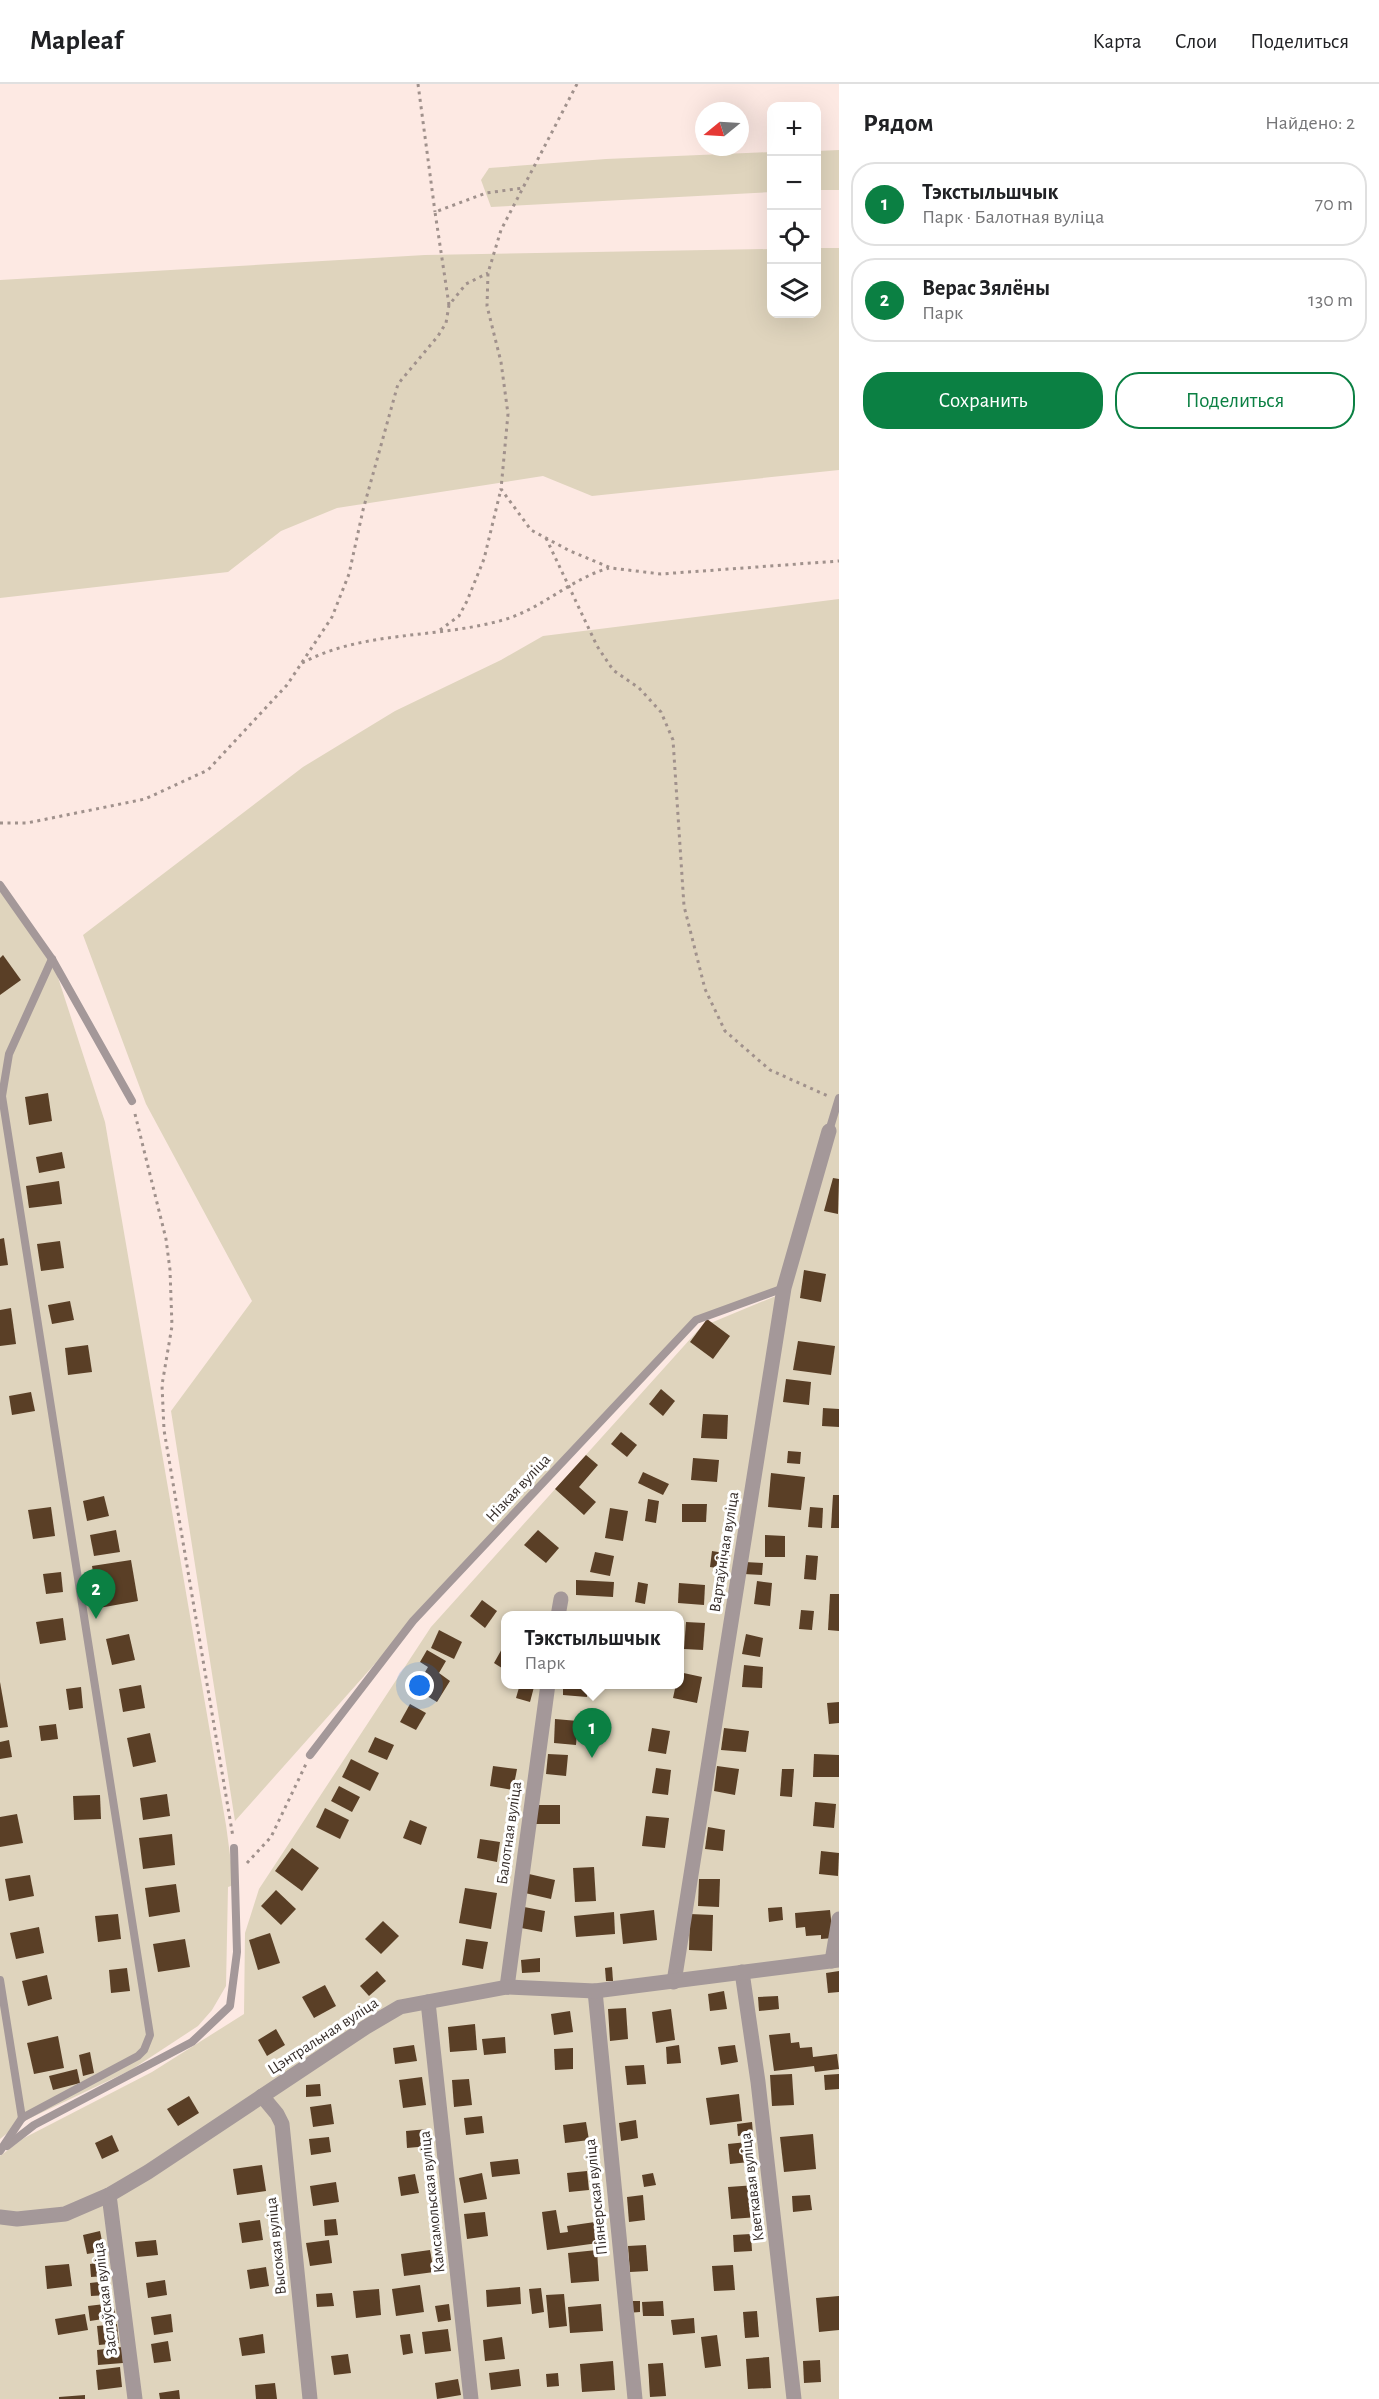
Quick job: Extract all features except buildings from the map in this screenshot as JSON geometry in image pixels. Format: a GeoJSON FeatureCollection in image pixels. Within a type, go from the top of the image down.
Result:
{"type":"FeatureCollection","features":[{"type":"Feature","properties":{"kind":"street","name":"Вартаўнічая вуліца"},"geometry":{"type":"LineString","coordinates":[[674,1982],[784,1288],[829,1131]]}},
{"type":"Feature","properties":{"kind":"street"},"geometry":{"type":"LineString","coordinates":[[559,1611],[561,1599]]}},
{"type":"Feature","properties":{"kind":"street","name":"Балотная вуліца"},"geometry":{"type":"LineString","coordinates":[[507,1987],[547,1689]]}},
{"type":"Feature","properties":{"kind":"street"},"geometry":{"type":"LineString","coordinates":[[836,1961],[839,1919]]}},
{"type":"Feature","properties":{"kind":"street","name":"Цэнтральная вуліца"},"geometry":{"type":"LineString","coordinates":[[0,2217],[17,2219],[65,2214],[109,2195],[148,2172],[366,2027],[400,2007],[507,1987],[595,1991],[836,1961]]}},
{"type":"Feature","properties":{"kind":"street","name":"Кветкавая вуліца"},"geometry":{"type":"LineString","coordinates":[[742,1972],[758,2082],[794,2399]]}},
{"type":"Feature","properties":{"kind":"street","name":"Піянерская вуліца"},"geometry":{"type":"LineString","coordinates":[[595,1991],[634,2399]]}},
{"type":"Feature","properties":{"kind":"street","name":"Камсамольская вуліца"},"geometry":{"type":"LineString","coordinates":[[428,2002],[471,2399]]}},
{"type":"Feature","properties":{"kind":"street","name":"Высокая вуліца"},"geometry":{"type":"LineString","coordinates":[[262,2096],[282,2124],[310,2399]]}},
{"type":"Feature","properties":{"kind":"street","name":"Заслаўская вуліца"},"geometry":{"type":"LineString","coordinates":[[109,2195],[135,2399]]}},
{"type":"Feature","properties":{"kind":"lane"},"geometry":{"type":"LineString","coordinates":[[0,885],[52,959],[132,1101]]}},
{"type":"Feature","properties":{"kind":"lane"},"geometry":{"type":"LineString","coordinates":[[0,2152],[22,2118],[138,2056],[144,2050],[150,2035],[2,1095],[9,1054],[52,959]]}},
{"type":"Feature","properties":{"kind":"lane"},"geometry":{"type":"LineString","coordinates":[[829,1131],[839,1099]]}},
{"type":"Feature","properties":{"kind":"lane","name":"Нізкая вуліца"},"geometry":{"type":"LineString","coordinates":[[310,1755],[413,1622],[696,1320],[784,1288]]}},
{"type":"Feature","properties":{"kind":"lane"},"geometry":{"type":"LineString","coordinates":[[0,2152],[34,2125],[192,2042],[230,2006],[237,1952],[234,1848]]}},
{"type":"Feature","properties":{"kind":"lane"},"geometry":{"type":"LineString","coordinates":[[0,1980],[22,2118]]}},
{"type":"Feature","properties":{"kind":"path"},"geometry":{"type":"LineString","coordinates":[[0,823],[27,823],[145,799],[208,770],[287,685],[332,617],[350,574],[363,510],[398,384],[438,336],[446,322],[449,305],[418,84]]}},
{"type":"Feature","properties":{"kind":"path"},"geometry":{"type":"LineString","coordinates":[[439,631],[459,616],[467,601],[484,559],[501,489],[508,414],[501,362],[487,306],[488,273],[501,230],[577,84]]}},
{"type":"Feature","properties":{"kind":"path"},"geometry":{"type":"LineString","coordinates":[[435,212],[486,193],[523,188]]}},
{"type":"Feature","properties":{"kind":"path"},"geometry":{"type":"LineString","coordinates":[[449,305],[466,284],[488,273]]}},
{"type":"Feature","properties":{"kind":"path"},"geometry":{"type":"LineString","coordinates":[[501,489],[531,530],[570,551],[611,568],[661,574],[839,561]]}},
{"type":"Feature","properties":{"kind":"path"},"geometry":{"type":"LineString","coordinates":[[545,538],[597,646],[613,670],[639,688],[661,712],[673,740],[684,906],[705,989],[725,1031],[770,1070],[839,1099]]}},
{"type":"Feature","properties":{"kind":"path"},"geometry":{"type":"LineString","coordinates":[[299,665],[320,653],[342,646],[501,620],[533,609],[592,573],[611,568]]}},
{"type":"Feature","properties":{"kind":"path"},"geometry":{"type":"LineString","coordinates":[[132,1101],[165,1239],[170,1270],[172,1326],[162,1385],[164,1430],[234,1848]]}},
{"type":"Feature","properties":{"kind":"path"},"geometry":{"type":"LineString","coordinates":[[234,1873],[250,1861],[272,1837],[310,1755]]}},
{"type":"Feature","properties":{"kind":"shaded area"},"geometry":{"type":"Polygon","coordinates":[[[839,150],[839,190],[821,190],[821,151],[839,150]]]}},
{"type":"Feature","properties":{"kind":"shaded area"},"geometry":{"type":"Polygon","coordinates":[[[767,152],[767,192],[491,207],[481,180],[489,168],[606,159],[695,155],[749,156],[749,153],[767,152]]]}},
{"type":"Feature","properties":{"kind":"shaded area"},"geometry":{"type":"Polygon","coordinates":[[[821,248],[839,248],[839,470],[592,496],[543,476],[337,508],[281,531],[228,572],[0,598],[0,280],[425,255],[767,249],[767,318],[821,318],[821,248]]]}},
{"type":"Feature","properties":{"kind":"shaded area"},"geometry":{"type":"Polygon","coordinates":[[[839,599],[839,1098],[784,1288],[696,1320],[413,1621],[235,1821],[171,1411],[252,1301],[146,1104],[83,935],[303,767],[395,711],[501,660],[543,636],[839,599]]]}},
{"type":"Feature","properties":{"kind":"shaded area"},"geometry":{"type":"Polygon","coordinates":[[[0,885],[52,959],[105,1122],[226,1825],[234,1885],[228,1887],[226,1986],[212,2010],[198,2026],[131,2070],[20,2123],[0,2139],[0,885]]]}},
{"type":"Feature","properties":{"kind":"shaded area"},"geometry":{"type":"Polygon","coordinates":[[[839,1107],[839,2399],[0,2399],[0,2156],[24,2138],[152,2072],[244,2014],[245,1933],[259,1889],[431,1627],[701,1327],[790,1290],[839,1107]]]}},
{"type":"Feature","properties":{"kind":"place","name":"Верас Зялёны"},"geometry":{"type":"Point","coordinates":[96,1619]}},
{"type":"Feature","properties":{"kind":"place","name":"Тэкстыльшчык"},"geometry":{"type":"Point","coordinates":[592,1758]}}]}
